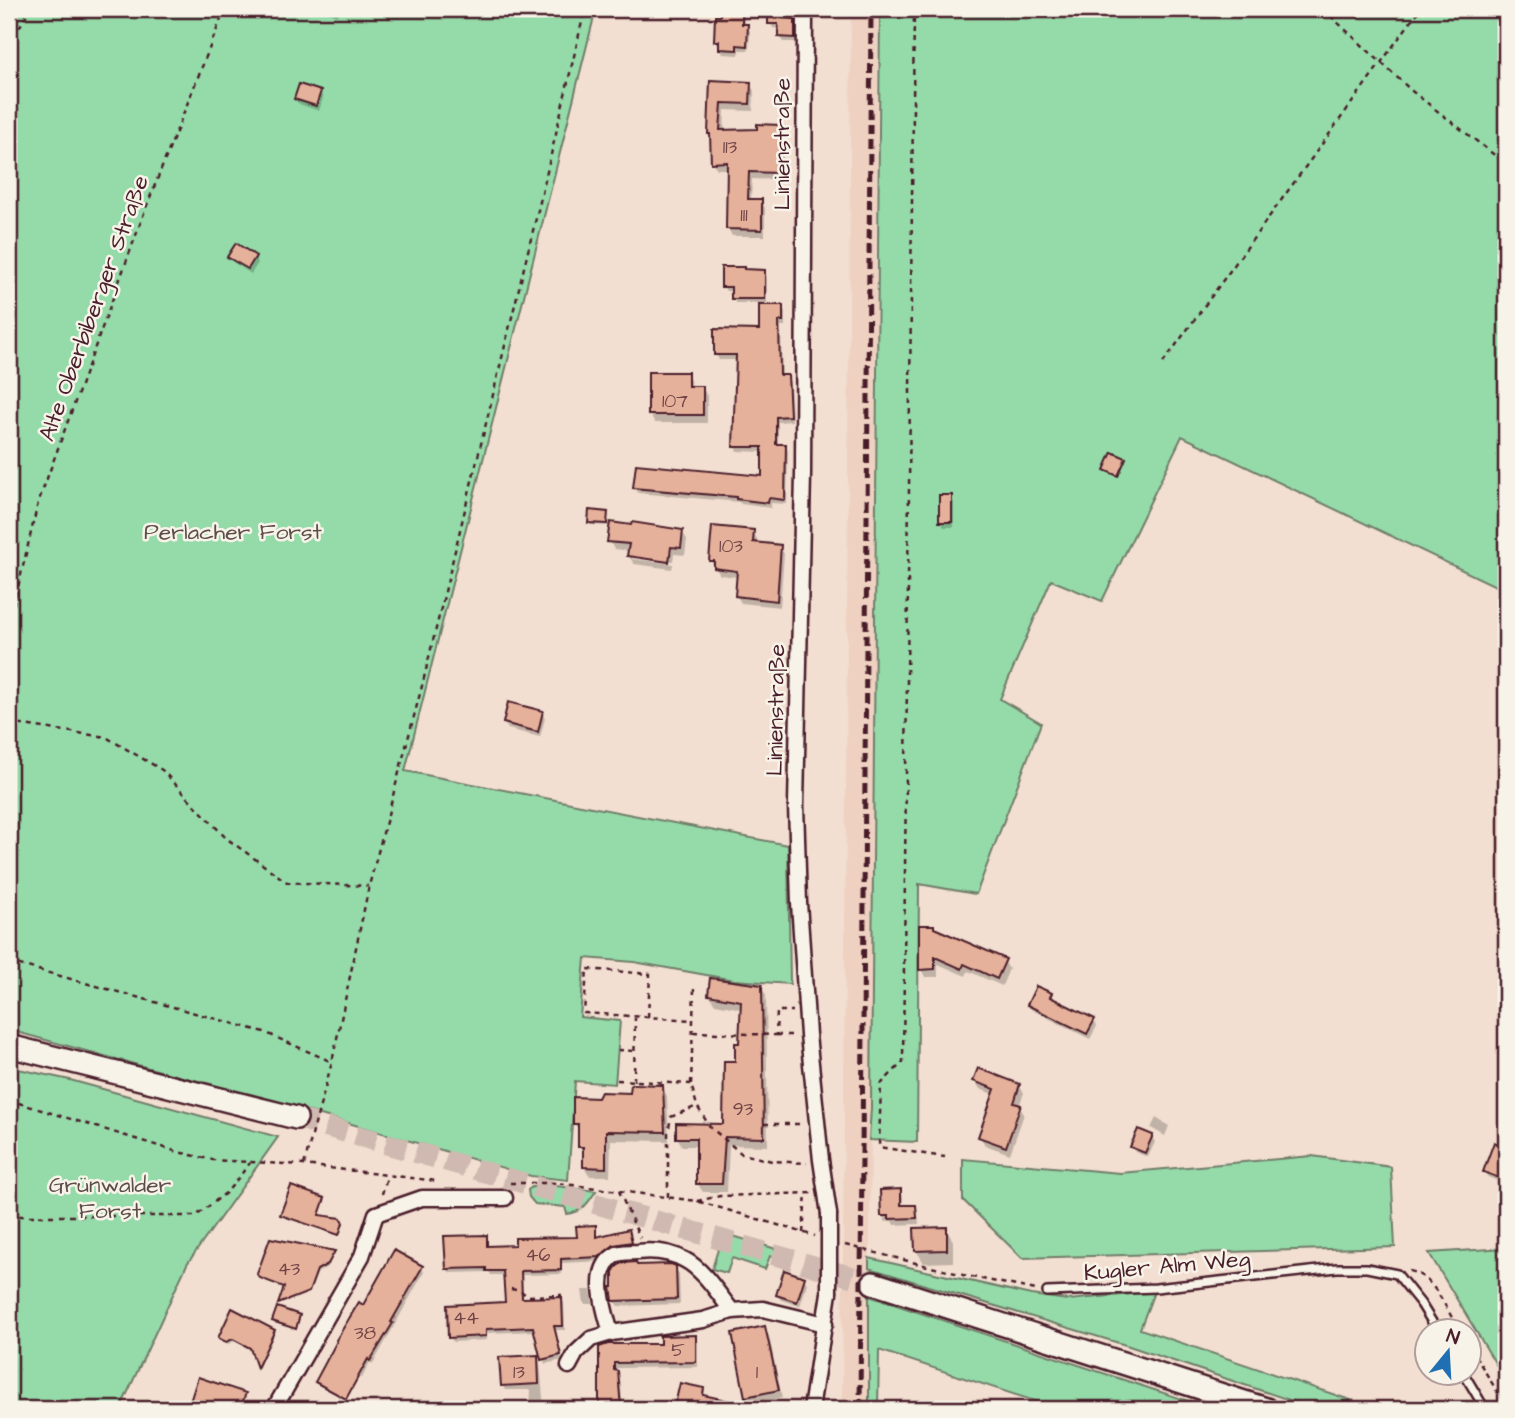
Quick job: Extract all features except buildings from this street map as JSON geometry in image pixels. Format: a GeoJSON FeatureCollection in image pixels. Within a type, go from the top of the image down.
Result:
{"type":"FeatureCollection","features":[{"type":"Feature","properties":{"kind":"main road"},"geometry":{"type":"LineString","coordinates":[[9,1046],[296,1118]]}},
{"type":"Feature","properties":{"kind":"main road"},"geometry":{"type":"LineString","coordinates":[[873,1283],[1266,1409]]}},
{"type":"Feature","properties":{"kind":"street","name":"Linienstraße"},"geometry":{"type":"LineString","coordinates":[[805,9],[803,474],[796,805],[806,1012],[817,1125],[830,1214],[829,1293],[811,1409]]}},
{"type":"Feature","properties":{"kind":"street"},"geometry":{"type":"LineString","coordinates":[[274,1409],[362,1256],[376,1214],[422,1198],[505,1198]]}},
{"type":"Feature","properties":{"kind":"street"},"geometry":{"type":"LineString","coordinates":[[611,1333],[601,1281],[603,1267],[617,1254],[666,1251],[688,1261],[732,1311]]}},
{"type":"Feature","properties":{"kind":"street"},"geometry":{"type":"LineString","coordinates":[[569,1366],[576,1353],[591,1339],[611,1333],[703,1320],[732,1311],[763,1309],[825,1324]]}},
{"type":"Feature","properties":{"kind":"lane","name":"Kugler Alm Weg"},"geometry":{"type":"LineString","coordinates":[[1046,1292],[1156,1287],[1337,1268],[1367,1268],[1398,1274]]}},
{"type":"Feature","properties":{"kind":"lane"},"geometry":{"type":"LineString","coordinates":[[1398,1274],[1428,1316]]}},
{"type":"Feature","properties":{"kind":"lane"},"geometry":{"type":"LineString","coordinates":[[1470,1386],[1485,1409]]}},
{"type":"Feature","properties":{"kind":"path"},"geometry":{"type":"LineString","coordinates":[[9,45],[30,9]]}},
{"type":"Feature","properties":{"kind":"path","name":"Alte Oberbiberger Straße"},"geometry":{"type":"LineString","coordinates":[[9,625],[38,503],[146,205],[225,9]]}},
{"type":"Feature","properties":{"kind":"path"},"geometry":{"type":"LineString","coordinates":[[304,1165],[331,1062],[369,886],[432,646],[585,9]]}},
{"type":"Feature","properties":{"kind":"path"},"geometry":{"type":"LineString","coordinates":[[914,9],[903,1062],[881,1084],[879,1147],[945,1157]]}},
{"type":"Feature","properties":{"kind":"path"},"geometry":{"type":"LineString","coordinates":[[1323,9],[1441,115],[1506,164]]}},
{"type":"Feature","properties":{"kind":"path"},"geometry":{"type":"LineString","coordinates":[[1163,363],[1420,9]]}},
{"type":"Feature","properties":{"kind":"path"},"geometry":{"type":"LineString","coordinates":[[9,723],[106,737],[162,769],[226,838],[287,882],[369,886]]}},
{"type":"Feature","properties":{"kind":"path"},"geometry":{"type":"LineString","coordinates":[[9,962],[264,1032],[331,1062]]}},
{"type":"Feature","properties":{"kind":"path"},"geometry":{"type":"LineString","coordinates":[[648,1017],[650,974],[587,969],[584,1013],[693,1020]]}},
{"type":"Feature","properties":{"kind":"path"},"geometry":{"type":"LineString","coordinates":[[694,989],[691,1084],[697,1106],[710,1126],[742,1154],[772,1161],[804,1164]]}},
{"type":"Feature","properties":{"kind":"path"},"geometry":{"type":"LineString","coordinates":[[693,1032],[776,1035],[777,1011],[806,1012]]}},
{"type":"Feature","properties":{"kind":"path"},"geometry":{"type":"LineString","coordinates":[[634,1081],[636,1017]]}},
{"type":"Feature","properties":{"kind":"path"},"geometry":{"type":"LineString","coordinates":[[618,1050],[634,1051]]}},
{"type":"Feature","properties":{"kind":"path"},"geometry":{"type":"LineString","coordinates":[[617,1080],[691,1084]]}},
{"type":"Feature","properties":{"kind":"path"},"geometry":{"type":"LineString","coordinates":[[9,1100],[178,1152],[213,1160],[304,1165],[448,1182]]}},
{"type":"Feature","properties":{"kind":"path"},"geometry":{"type":"LineString","coordinates":[[668,1197],[668,1133],[671,1117],[697,1106]]}},
{"type":"Feature","properties":{"kind":"path"},"geometry":{"type":"LineString","coordinates":[[764,1124],[817,1125]]}},
{"type":"Feature","properties":{"kind":"path"},"geometry":{"type":"LineString","coordinates":[[9,1216],[195,1216],[227,1192],[250,1163]]}},
{"type":"Feature","properties":{"kind":"path"},"geometry":{"type":"LineString","coordinates":[[504,1183],[557,1183],[697,1201],[803,1233],[806,1193]]}},
{"type":"Feature","properties":{"kind":"path"},"geometry":{"type":"LineString","coordinates":[[619,1191],[646,1251]]}},
{"type":"Feature","properties":{"kind":"path"},"geometry":{"type":"LineString","coordinates":[[697,1201],[720,1196],[827,1194]]}},
{"type":"Feature","properties":{"kind":"path"},"geometry":{"type":"LineString","coordinates":[[874,1254],[1046,1292]]}},
{"type":"Feature","properties":{"kind":"path"},"geometry":{"type":"LineString","coordinates":[[1398,1274],[1418,1272],[1428,1280],[1450,1316]]}},
{"type":"Feature","properties":{"kind":"path"},"geometry":{"type":"LineString","coordinates":[[511,1289],[527,1296],[562,1295]]}},
{"type":"Feature","properties":{"kind":"path"},"geometry":{"type":"LineString","coordinates":[[1484,1371],[1506,1406]]}},
{"type":"Feature","properties":{"kind":"shaded area"},"geometry":{"type":"Polygon","coordinates":[[[851,9],[878,9],[869,1409],[842,1409],[851,9]]]}},
{"type":"Feature","properties":{"kind":"green space","name":"Perlacher Forst"},"geometry":{"type":"Polygon","coordinates":[[[9,9],[596,9],[405,771],[788,845],[790,984],[734,980],[634,962],[585,958],[580,1017],[620,1021],[615,1084],[575,1081],[568,1180],[531,1176],[300,1109],[9,1030],[9,9]]]}},
{"type":"Feature","properties":{"kind":"green space"},"geometry":{"type":"Polygon","coordinates":[[[880,9],[1506,9],[1506,591],[1182,436],[1102,601],[1051,580],[1000,699],[1041,723],[976,894],[919,884],[917,1142],[869,1140],[880,9]]]}},
{"type":"Feature","properties":{"kind":"green space","name":"Grünwalder Forst"},"geometry":{"type":"Polygon","coordinates":[[[9,1067],[70,1080],[278,1137],[187,1264],[120,1409],[9,1409],[9,1067]]]}},
{"type":"Feature","properties":{"kind":"green space"},"geometry":{"type":"Polygon","coordinates":[[[1312,1156],[1391,1167],[1395,1247],[1022,1258],[963,1200],[963,1159],[1120,1173],[1312,1156]]]}},
{"type":"Feature","properties":{"kind":"green space"},"geometry":{"type":"Polygon","coordinates":[[[556,1186],[596,1191],[581,1209],[567,1214],[565,1207],[535,1204],[529,1197],[528,1190],[532,1187],[556,1186]]]}},
{"type":"Feature","properties":{"kind":"green space"},"geometry":{"type":"Polygon","coordinates":[[[723,1233],[786,1252],[783,1260],[770,1256],[765,1269],[732,1258],[727,1273],[712,1269],[723,1233]]]}},
{"type":"Feature","properties":{"kind":"green space"},"geometry":{"type":"Polygon","coordinates":[[[1506,1248],[1506,1381],[1484,1344],[1484,1316],[1467,1316],[1429,1253],[1506,1248]]]}},
{"type":"Feature","properties":{"kind":"green space"},"geometry":{"type":"Polygon","coordinates":[[[869,1258],[1031,1295],[1068,1300],[1154,1292],[1140,1329],[1377,1409],[1316,1409],[1129,1346],[869,1268],[869,1258]]]}},
{"type":"Feature","properties":{"kind":"green space"},"geometry":{"type":"Polygon","coordinates":[[[869,1296],[1211,1409],[1059,1409],[879,1350],[878,1409],[869,1409],[869,1296]]]}},
{"type":"Feature","properties":{"kind":"tunnel"},"geometry":{"type":"LineString","coordinates":[[296,1118],[873,1283]]}},
{"type":"Feature","properties":{"kind":"railway"},"geometry":{"type":"LineString","coordinates":[[860,1409],[871,9]]}}]}
